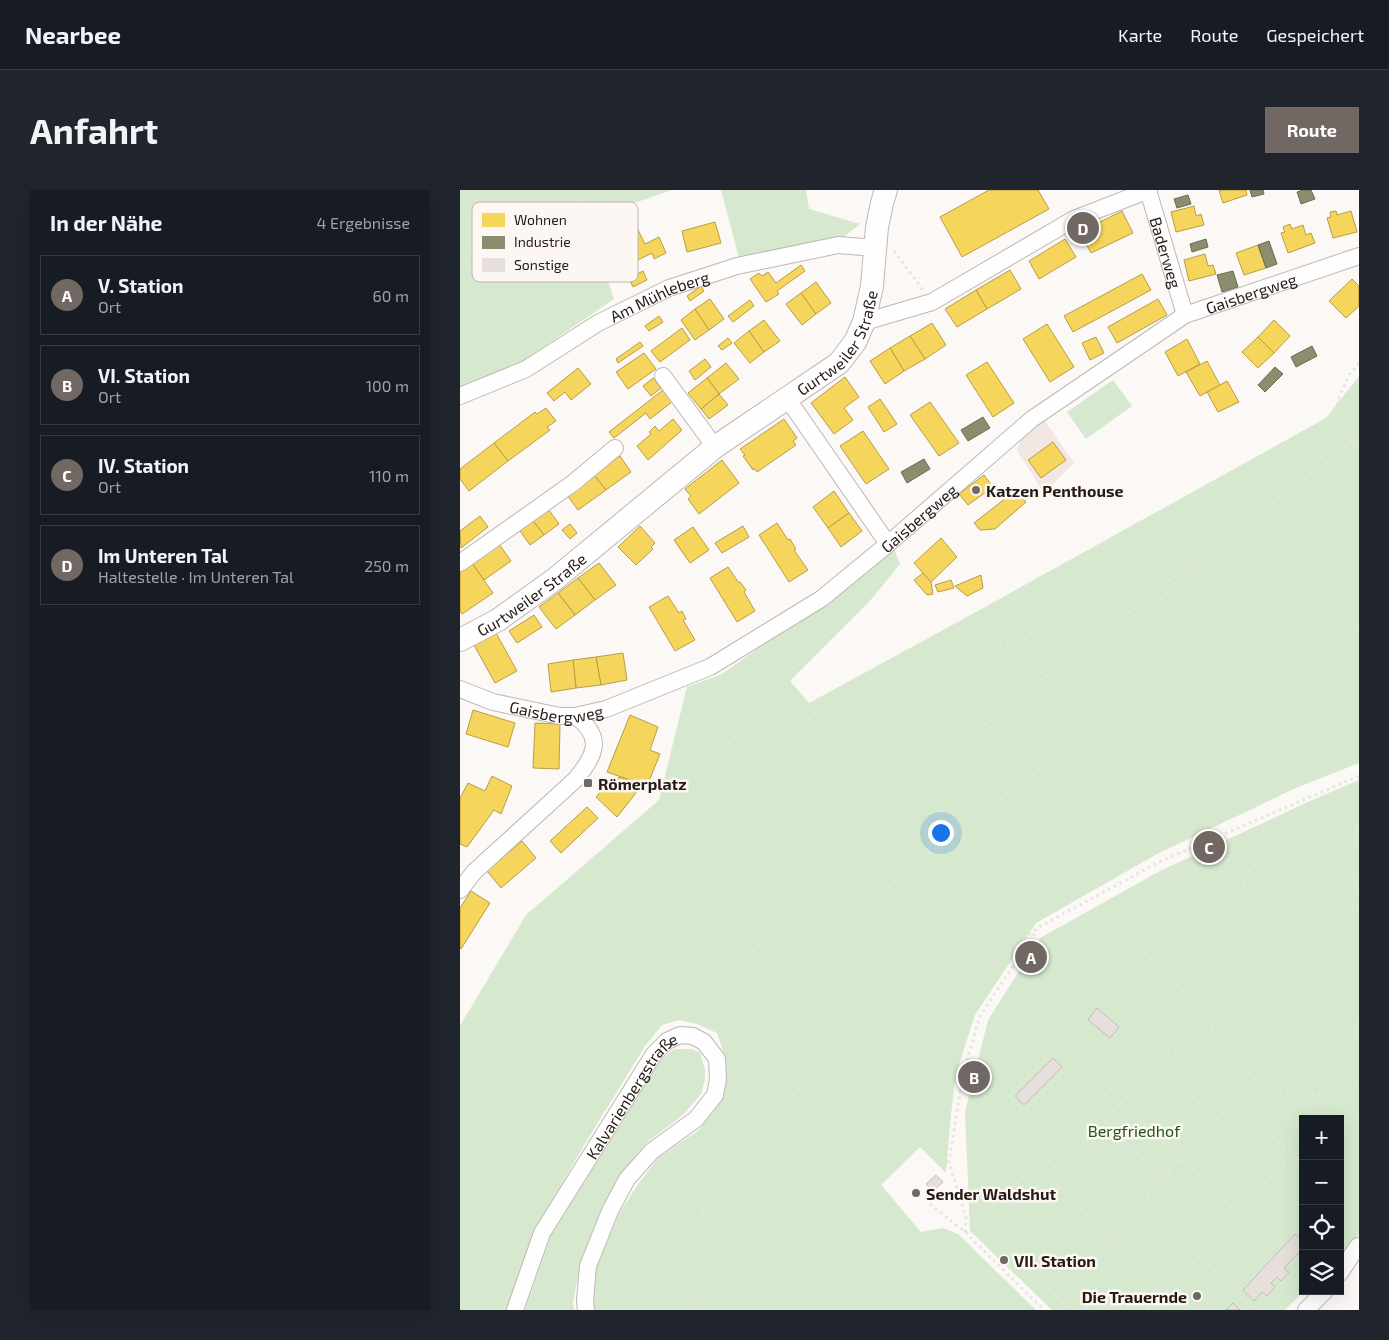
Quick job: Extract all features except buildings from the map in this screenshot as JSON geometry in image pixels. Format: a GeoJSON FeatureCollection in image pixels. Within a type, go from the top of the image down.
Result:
{"type":"FeatureCollection","features":[{"type":"Feature","properties":{"kind":"main road","name":"Gurtweiler Straße"},"geometry":{"type":"LineString","coordinates":[[460,640],[498,620],[555,579],[715,447],[839,363],[855,342],[864,322],[872,286],[876,238],[886,190]]}},
{"type":"Feature","properties":{"kind":"street"},"geometry":{"type":"LineString","coordinates":[[864,322],[932,302],[1074,219],[1148,190]]}},
{"type":"Feature","properties":{"kind":"street","name":"Baderweg"},"geometry":{"type":"LineString","coordinates":[[1148,190],[1185,315]]}},
{"type":"Feature","properties":{"kind":"street","name":"Am Mühleberg"},"geometry":{"type":"LineString","coordinates":[[460,396],[526,370],[598,323],[669,288],[736,266],[876,238]]}},
{"type":"Feature","properties":{"kind":"street","name":"Gaisbergweg"},"geometry":{"type":"LineString","coordinates":[[460,689],[492,702],[560,716],[575,716],[606,709],[710,667],[821,599],[888,544],[1032,419],[1185,315],[1359,256]]}},
{"type":"Feature","properties":{"kind":"street"},"geometry":{"type":"LineString","coordinates":[[663,376],[715,447]]}},
{"type":"Feature","properties":{"kind":"street"},"geometry":{"type":"LineString","coordinates":[[787,398],[888,544]]}},
{"type":"Feature","properties":{"kind":"street"},"geometry":{"type":"LineString","coordinates":[[460,563],[573,483],[615,448]]}},
{"type":"Feature","properties":{"kind":"street"},"geometry":{"type":"LineString","coordinates":[[460,890],[474,872],[575,780],[586,765],[594,752],[593,740],[586,724],[575,716]]}},
{"type":"Feature","properties":{"kind":"street","name":"Kalvarienbergstraße"},"geometry":{"type":"LineString","coordinates":[[515,1310],[542,1233],[654,1054],[667,1041],[680,1035],[693,1036],[704,1042],[717,1059],[718,1078],[715,1095],[696,1119],[652,1151],[627,1179],[610,1211],[588,1266],[586,1310]]}},
{"type":"Feature","properties":{"kind":"street"},"geometry":{"type":"LineString","coordinates":[[1344,1267],[1358,1246]]}},
{"type":"Feature","properties":{"kind":"street"},"geometry":{"type":"LineString","coordinates":[[1306,1310],[1322,1295]]}},
{"type":"Feature","properties":{"kind":"path"},"geometry":{"type":"LineString","coordinates":[[580,202],[605,190]]}},
{"type":"Feature","properties":{"kind":"path"},"geometry":{"type":"LineString","coordinates":[[876,238],[932,302]]}},
{"type":"Feature","properties":{"kind":"path"},"geometry":{"type":"LineString","coordinates":[[460,262],[472,257]]}},
{"type":"Feature","properties":{"kind":"path"},"geometry":{"type":"LineString","coordinates":[[1351,442],[1337,402],[1349,376],[1359,363]]}},
{"type":"Feature","properties":{"kind":"path"},"geometry":{"type":"LineString","coordinates":[[888,544],[866,594],[750,711],[718,761],[769,743],[880,674],[922,658],[1023,640],[1076,592],[1139,540],[1273,470],[1322,456],[1359,440]]}},
{"type":"Feature","properties":{"kind":"path"},"geometry":{"type":"LineString","coordinates":[[704,1042],[728,985],[820,868],[914,780],[1203,554],[1351,442]]}},
{"type":"Feature","properties":{"kind":"path"},"geometry":{"type":"LineString","coordinates":[[695,1310],[692,1297],[687,1289],[702,1214],[708,1169],[814,976],[901,874],[1043,767],[1060,722],[1148,611],[1203,554]]}},
{"type":"Feature","properties":{"kind":"path"},"geometry":{"type":"LineString","coordinates":[[702,1214],[786,1100],[893,1034],[951,994],[1039,927],[1161,861],[1359,776]]}},
{"type":"Feature","properties":{"kind":"path"},"geometry":{"type":"LineString","coordinates":[[1359,820],[1351,866],[1359,896]]}},
{"type":"Feature","properties":{"kind":"path"},"geometry":{"type":"LineString","coordinates":[[1251,921],[1190,905],[1163,878],[1204,863],[1293,853],[1351,866]]}},
{"type":"Feature","properties":{"kind":"path"},"geometry":{"type":"LineString","coordinates":[[1162,1043],[1175,1033],[1200,1033],[1212,1030],[1290,976],[1314,968],[1315,963],[1264,935],[1251,921],[1242,898],[1246,875],[1265,855]]}},
{"type":"Feature","properties":{"kind":"path"},"geometry":{"type":"LineString","coordinates":[[1226,913],[1222,890],[1228,861]]}},
{"type":"Feature","properties":{"kind":"path"},"geometry":{"type":"LineString","coordinates":[[1292,952],[1359,907]]}},
{"type":"Feature","properties":{"kind":"path"},"geometry":{"type":"LineString","coordinates":[[965,1232],[966,1217],[949,1162],[963,1074],[980,1016],[1039,927]]}},
{"type":"Feature","properties":{"kind":"path"},"geometry":{"type":"LineString","coordinates":[[1221,1086],[1190,1057],[1170,1050],[1157,1039],[1090,974],[1087,963],[1095,952],[1112,943],[1132,945],[1152,960],[1206,1016],[1212,1030],[1256,1080],[1290,1095],[1320,1094],[1355,1085],[1359,1082]]}},
{"type":"Feature","properties":{"kind":"path"},"geometry":{"type":"LineString","coordinates":[[1359,1019],[1355,1030],[1359,1045]]}},
{"type":"Feature","properties":{"kind":"path"},"geometry":{"type":"LineString","coordinates":[[965,1232],[1058,1144],[1157,1039]]}},
{"type":"Feature","properties":{"kind":"path"},"geometry":{"type":"LineString","coordinates":[[1070,1310],[1016,1259],[1008,1248],[1005,1234],[1006,1226],[1014,1213],[1086,1140],[1170,1050]]}},
{"type":"Feature","properties":{"kind":"path"},"geometry":{"type":"LineString","coordinates":[[1170,1050],[1172,1076]]}},
{"type":"Feature","properties":{"kind":"path"},"geometry":{"type":"LineString","coordinates":[[1152,1070],[1172,1076],[1275,1174]]}},
{"type":"Feature","properties":{"kind":"path"},"geometry":{"type":"LineString","coordinates":[[1169,1172],[1256,1080]]}},
{"type":"Feature","properties":{"kind":"path"},"geometry":{"type":"LineString","coordinates":[[1309,1115],[1320,1094]]}},
{"type":"Feature","properties":{"kind":"path"},"geometry":{"type":"LineString","coordinates":[[1235,1101],[1299,1160]]}},
{"type":"Feature","properties":{"kind":"path"},"geometry":{"type":"LineString","coordinates":[[1121,1102],[1239,1213]]}},
{"type":"Feature","properties":{"kind":"path"},"geometry":{"type":"LineString","coordinates":[[1104,1121],[1157,1172]]}},
{"type":"Feature","properties":{"kind":"path"},"geometry":{"type":"LineString","coordinates":[[1284,1147],[1299,1128]]}},
{"type":"Feature","properties":{"kind":"path"},"geometry":{"type":"LineString","coordinates":[[1086,1140],[1179,1228]]}},
{"type":"Feature","properties":{"kind":"path"},"geometry":{"type":"LineString","coordinates":[[1148,1310],[1292,1154]]}},
{"type":"Feature","properties":{"kind":"path"},"geometry":{"type":"LineString","coordinates":[[1044,1157],[1056,1169]]}},
{"type":"Feature","properties":{"kind":"path"},"geometry":{"type":"LineString","coordinates":[[1162,1169],[1167,1170],[1172,1178],[1170,1182],[1166,1185],[1158,1184],[1155,1177],[1157,1172],[1162,1169]]}},
{"type":"Feature","properties":{"kind":"path"},"geometry":{"type":"LineString","coordinates":[[1048,1178],[1166,1291]]}},
{"type":"Feature","properties":{"kind":"path"},"geometry":{"type":"LineString","coordinates":[[1170,1182],[1221,1231]]}},
{"type":"Feature","properties":{"kind":"path"},"geometry":{"type":"LineString","coordinates":[[1055,1296],[1158,1184]]}},
{"type":"Feature","properties":{"kind":"path"},"geometry":{"type":"LineString","coordinates":[[1344,1198],[1355,1204],[1356,1212],[1353,1219],[1346,1225]]}},
{"type":"Feature","properties":{"kind":"path"},"geometry":{"type":"LineString","coordinates":[[930,1204],[965,1232],[1044,1310]]}},
{"type":"Feature","properties":{"kind":"path"},"geometry":{"type":"LineString","coordinates":[[1199,1256],[1255,1310]]}},
{"type":"Feature","properties":{"kind":"shaded area"},"geometry":{"type":"Polygon","coordinates":[[[1042,417],[1074,463],[1044,493],[1017,451],[1023,431],[1042,417]]]}},
{"type":"Feature","properties":{"kind":"green space"},"geometry":{"type":"Polygon","coordinates":[[[460,190],[672,190],[637,202],[472,202],[472,282],[608,282],[614,299],[523,361],[460,388],[460,190]]]}},
{"type":"Feature","properties":{"kind":"green space"},"geometry":{"type":"Polygon","coordinates":[[[721,190],[806,190],[809,209],[860,224],[841,239],[739,258],[721,190]]]}},
{"type":"Feature","properties":{"kind":"green space"},"geometry":{"type":"Polygon","coordinates":[[[1359,376],[1359,763],[1296,788],[1159,853],[1036,923],[975,1015],[956,1074],[946,1173],[920,1147],[881,1185],[921,1232],[943,1228],[958,1234],[1036,1310],[594,1310],[593,1298],[596,1266],[620,1212],[659,1157],[699,1130],[720,1100],[727,1080],[726,1060],[717,1033],[697,1024],[679,1020],[662,1025],[645,1046],[586,1142],[535,1230],[506,1310],[460,1310],[460,1026],[526,915],[659,800],[687,687],[722,674],[894,549],[900,564],[870,601],[790,681],[809,703],[1326,418],[1359,376]]]}},
{"type":"Feature","properties":{"kind":"green space"},"geometry":{"type":"Polygon","coordinates":[[[1113,380],[1132,406],[1086,439],[1067,412],[1113,380]]]}},
{"type":"Feature","properties":{"kind":"green space","name":"Bergfriedhof"},"geometry":{"type":"Polygon","coordinates":[[[1359,780],[1359,1235],[1344,1250],[1344,1115],[1299,1115],[1300,1295],[1285,1310],[1052,1310],[970,1231],[965,1112],[988,1020],[1040,938],[1160,871],[1359,780]]]}},
{"type":"Feature","properties":{"kind":"green space"},"geometry":{"type":"Polygon","coordinates":[[[674,1049],[692,1049],[700,1053],[705,1070],[705,1080],[701,1094],[683,1115],[646,1143],[620,1175],[603,1205],[581,1261],[573,1302],[574,1310],[525,1310],[550,1237],[661,1060],[674,1049]]]}},
{"type":"Feature","properties":{"kind":"place","name":"Im Unteren Tal"},"geometry":{"type":"Point","coordinates":[1083,228]}},
{"type":"Feature","properties":{"kind":"place","name":"Katzen Penthouse"},"geometry":{"type":"Point","coordinates":[976,490]}},
{"type":"Feature","properties":{"kind":"place","name":"Römerplatz"},"geometry":{"type":"Point","coordinates":[588,783]}},
{"type":"Feature","properties":{"kind":"place","name":"IV. Station"},"geometry":{"type":"Point","coordinates":[1209,847]}},
{"type":"Feature","properties":{"kind":"place","name":"V. Station"},"geometry":{"type":"Point","coordinates":[1031,957]}},
{"type":"Feature","properties":{"kind":"place","name":"VI. Station"},"geometry":{"type":"Point","coordinates":[974,1077]}},
{"type":"Feature","properties":{"kind":"place","name":"Sender Waldshut"},"geometry":{"type":"Point","coordinates":[916,1193]}},
{"type":"Feature","properties":{"kind":"place","name":"VII. Station"},"geometry":{"type":"Point","coordinates":[1004,1260]}},
{"type":"Feature","properties":{"kind":"place","name":"Die Trauernde"},"geometry":{"type":"Point","coordinates":[1197,1296]}}]}
